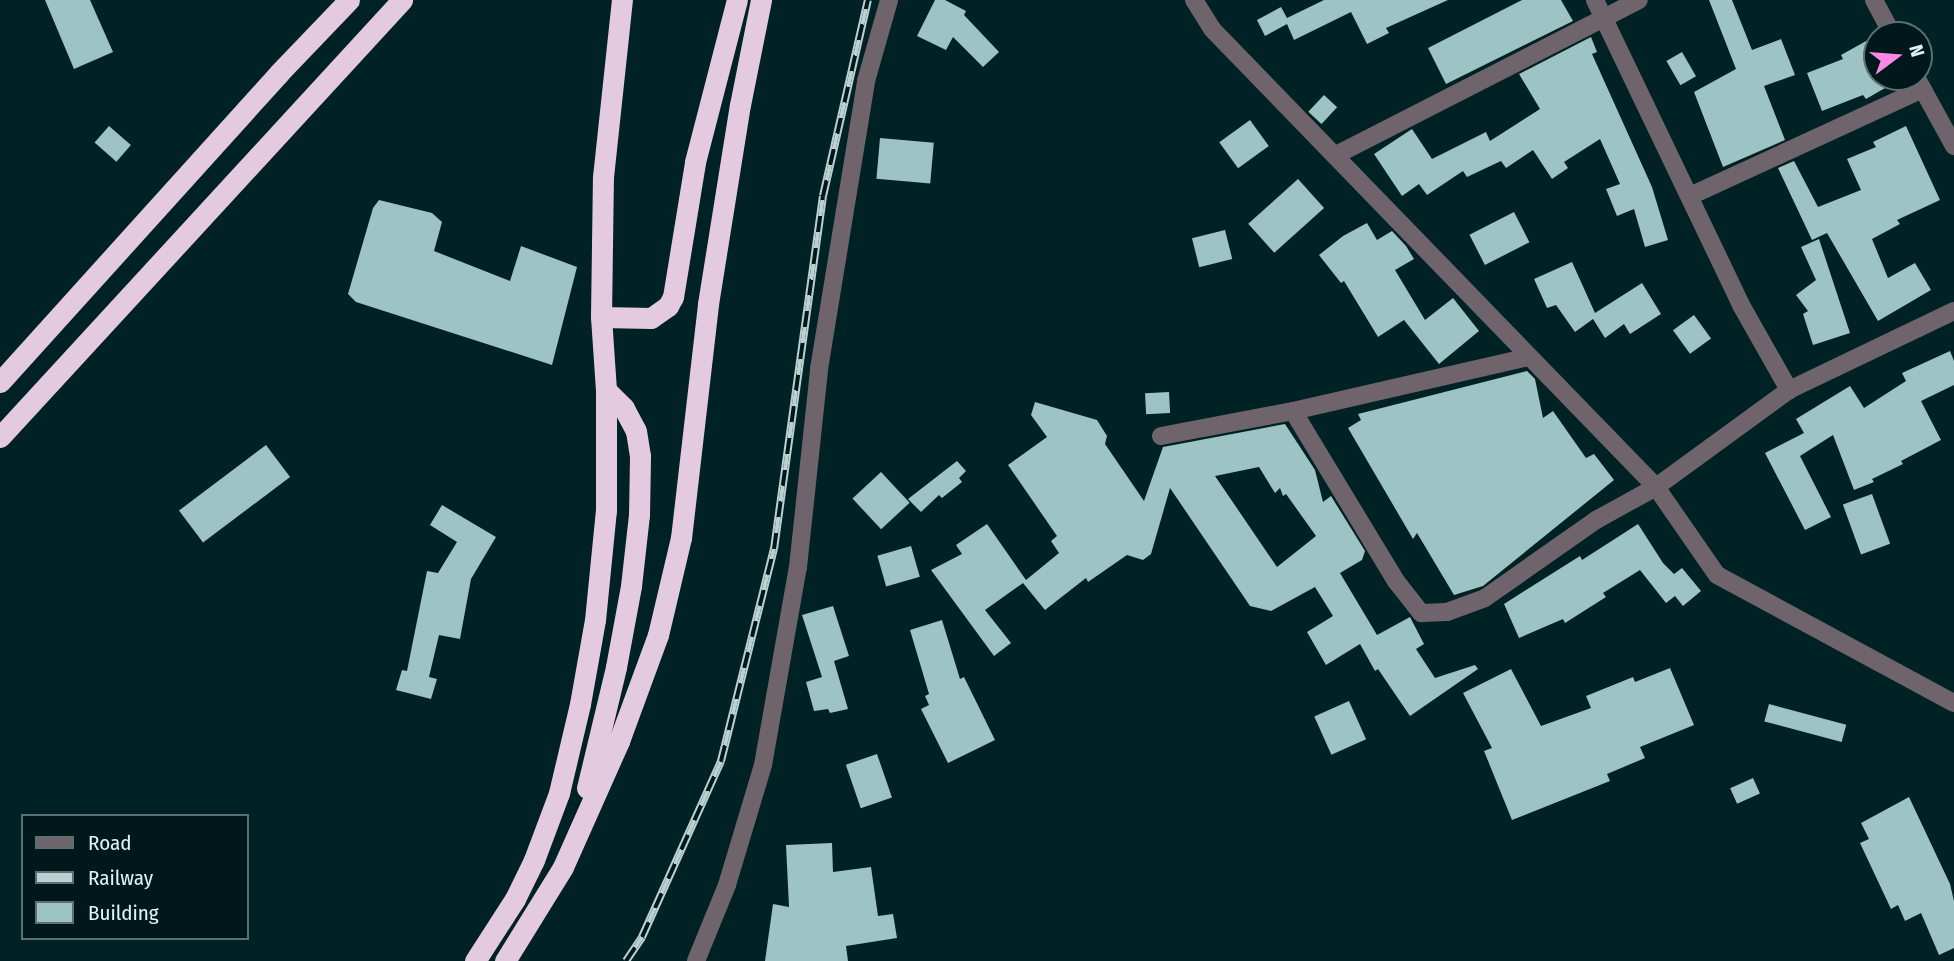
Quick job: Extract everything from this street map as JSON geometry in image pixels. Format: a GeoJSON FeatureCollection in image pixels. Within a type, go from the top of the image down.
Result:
{"type":"FeatureCollection","features":[{"type":"Feature","properties":{"kind":"highway"},"geometry":{"type":"LineString","coordinates":[[0,382],[279,73],[349,0]]}},
{"type":"Feature","properties":{"kind":"highway"},"geometry":{"type":"LineString","coordinates":[[0,437],[402,0]]}},
{"type":"Feature","properties":{"kind":"highway"},"geometry":{"type":"LineString","coordinates":[[475,961],[515,899],[534,860],[559,793],[580,704],[595,620],[606,510],[606,390],[601,317],[603,177],[622,0]]}},
{"type":"Feature","properties":{"kind":"highway"},"geometry":{"type":"LineString","coordinates":[[601,317],[651,318],[660,313],[673,297],[695,162],[737,0]]}},
{"type":"Feature","properties":{"kind":"highway"},"geometry":{"type":"LineString","coordinates":[[505,961],[563,867],[619,741],[658,635],[681,538],[708,304],[740,105],[761,0]]}},
{"type":"Feature","properties":{"kind":"highway"},"geometry":{"type":"LineString","coordinates":[[563,867],[594,763],[616,667],[631,586],[639,515],[640,456],[636,431],[624,408],[606,390]]}},
{"type":"Feature","properties":{"kind":"street"},"geometry":{"type":"LineString","coordinates":[[696,961],[727,885],[763,765],[798,567],[819,369],[861,108],[889,0]]}},
{"type":"Feature","properties":{"kind":"street"},"geometry":{"type":"LineString","coordinates":[[1194,0],[1212,29],[1656,487],[1717,575],[1954,703]]}},
{"type":"Feature","properties":{"kind":"street"},"geometry":{"type":"LineString","coordinates":[[1595,0],[1741,305],[1789,390]]}},
{"type":"Feature","properties":{"kind":"street"},"geometry":{"type":"LineString","coordinates":[[1336,155],[1639,0]]}},
{"type":"Feature","properties":{"kind":"street"},"geometry":{"type":"LineString","coordinates":[[1874,0],[1886,21]]}},
{"type":"Feature","properties":{"kind":"street"},"geometry":{"type":"LineString","coordinates":[[1690,196],[1904,91]]}},
{"type":"Feature","properties":{"kind":"street"},"geometry":{"type":"LineString","coordinates":[[1924,91],[1954,146]]}},
{"type":"Feature","properties":{"kind":"street"},"geometry":{"type":"LineString","coordinates":[[1293,411],[1396,581],[1421,613],[1447,611],[1485,598],[1596,520],[1656,487],[1789,390],[1954,311]]}},
{"type":"Feature","properties":{"kind":"street"},"geometry":{"type":"LineString","coordinates":[[1161,436],[1293,411],[1529,357]]}},
{"type":"Feature","properties":{"kind":"building"},"geometry":{"type":"Polygon","coordinates":[[[45,0],[90,0],[113,52],[74,69],[45,0]]]}},
{"type":"Feature","properties":{"kind":"building"},"geometry":{"type":"Polygon","coordinates":[[[935,0],[945,0],[966,11],[964,15],[999,52],[983,67],[953,37],[946,50],[917,36],[935,0]]]}},
{"type":"Feature","properties":{"kind":"building"},"geometry":{"type":"Polygon","coordinates":[[[1324,0],[1448,0],[1386,28],[1389,33],[1367,44],[1351,12],[1294,40],[1287,24],[1265,36],[1257,20],[1281,7],[1287,18],[1324,0]]]}},
{"type":"Feature","properties":{"kind":"building"},"geometry":{"type":"Polygon","coordinates":[[[1522,0],[1561,0],[1573,21],[1446,84],[1428,48],[1522,0]]]}},
{"type":"Feature","properties":{"kind":"building"},"geometry":{"type":"Polygon","coordinates":[[[1709,0],[1732,0],[1752,50],[1781,39],[1795,75],[1764,86],[1785,140],[1723,167],[1694,92],[1736,69],[1709,0]]]}},
{"type":"Feature","properties":{"kind":"building"},"geometry":{"type":"Polygon","coordinates":[[[1591,37],[1597,52],[1592,54],[1652,187],[1668,240],[1645,247],[1634,209],[1617,216],[1606,189],[1620,184],[1600,139],[1564,162],[1568,168],[1552,179],[1533,150],[1506,168],[1501,161],[1467,177],[1463,171],[1427,195],[1419,184],[1402,196],[1374,154],[1412,129],[1432,159],[1486,132],[1490,141],[1540,109],[1519,74],[1591,37]]]}},
{"type":"Feature","properties":{"kind":"building"},"geometry":{"type":"Polygon","coordinates":[[[1863,43],[1863,91],[1880,91],[1866,99],[1863,95],[1822,111],[1807,73],[1843,59],[1841,55],[1863,43]]]}},
{"type":"Feature","properties":{"kind":"building"},"geometry":{"type":"Polygon","coordinates":[[[1682,52],[1696,76],[1680,85],[1666,61],[1682,52]]]}},
{"type":"Feature","properties":{"kind":"building"},"geometry":{"type":"Polygon","coordinates":[[[1324,95],[1337,107],[1321,124],[1308,112],[1324,95]]]}},
{"type":"Feature","properties":{"kind":"building"},"geometry":{"type":"Polygon","coordinates":[[[1250,120],[1269,146],[1238,168],[1219,142],[1250,120]]]}},
{"type":"Feature","properties":{"kind":"building"},"geometry":{"type":"Polygon","coordinates":[[[109,126],[131,145],[116,162],[95,143],[109,126]]]}},
{"type":"Feature","properties":{"kind":"building"},"geometry":{"type":"Polygon","coordinates":[[[1906,126],[1940,200],[1897,220],[1900,224],[1872,239],[1888,278],[1915,263],[1931,290],[1878,321],[1827,233],[1812,240],[1778,168],[1794,161],[1818,207],[1861,190],[1847,159],[1876,147],[1873,142],[1906,126]]]}},
{"type":"Feature","properties":{"kind":"building"},"geometry":{"type":"Polygon","coordinates":[[[880,138],[934,143],[930,184],[876,179],[880,138]]]}},
{"type":"Feature","properties":{"kind":"building"},"geometry":{"type":"Polygon","coordinates":[[[1298,179],[1324,208],[1274,253],[1248,224],[1298,179]]]}},
{"type":"Feature","properties":{"kind":"building"},"geometry":{"type":"Polygon","coordinates":[[[379,200],[432,213],[442,222],[434,251],[510,281],[521,246],[577,267],[552,365],[356,302],[348,294],[373,208],[379,200]]]}},
{"type":"Feature","properties":{"kind":"building"},"geometry":{"type":"Polygon","coordinates":[[[1514,212],[1529,242],[1485,265],[1469,235],[1514,212]]]}},
{"type":"Feature","properties":{"kind":"building"},"geometry":{"type":"Polygon","coordinates":[[[1367,223],[1377,240],[1392,231],[1414,259],[1395,270],[1425,320],[1453,298],[1479,331],[1439,364],[1404,320],[1378,337],[1344,281],[1341,283],[1319,255],[1343,236],[1367,223]]]}},
{"type":"Feature","properties":{"kind":"building"},"geometry":{"type":"Polygon","coordinates":[[[1225,230],[1232,259],[1199,267],[1192,238],[1225,230]]]}},
{"type":"Feature","properties":{"kind":"building"},"geometry":{"type":"Polygon","coordinates":[[[1819,239],[1850,333],[1813,345],[1803,314],[1808,311],[1796,295],[1816,280],[1801,247],[1819,239]]]}},
{"type":"Feature","properties":{"kind":"building"},"geometry":{"type":"Polygon","coordinates":[[[1572,262],[1595,313],[1642,283],[1661,314],[1630,334],[1624,324],[1605,338],[1593,319],[1575,332],[1556,305],[1547,308],[1534,279],[1572,262]]]}},
{"type":"Feature","properties":{"kind":"building"},"geometry":{"type":"Polygon","coordinates":[[[1694,315],[1711,338],[1690,354],[1673,330],[1694,315]]]}},
{"type":"Feature","properties":{"kind":"building"},"geometry":{"type":"Polygon","coordinates":[[[1950,351],[1954,361],[1954,385],[1921,401],[1941,440],[1901,461],[1903,464],[1872,479],[1874,482],[1854,490],[1833,435],[1800,456],[1831,517],[1805,530],[1765,453],[1804,433],[1796,419],[1850,386],[1864,408],[1906,381],[1902,373],[1950,351]]]}},
{"type":"Feature","properties":{"kind":"building"},"geometry":{"type":"Polygon","coordinates":[[[1527,371],[1535,379],[1543,418],[1553,411],[1586,458],[1594,454],[1614,480],[1483,586],[1454,595],[1417,533],[1413,539],[1348,428],[1361,420],[1358,414],[1527,371]]]}},
{"type":"Feature","properties":{"kind":"building"},"geometry":{"type":"Polygon","coordinates":[[[1169,392],[1170,413],[1146,414],[1145,393],[1169,392]]]}},
{"type":"Feature","properties":{"kind":"building"},"geometry":{"type":"Polygon","coordinates":[[[1035,402],[1097,420],[1107,436],[1105,444],[1144,501],[1163,447],[1285,424],[1315,470],[1323,502],[1331,496],[1365,551],[1362,560],[1340,573],[1377,635],[1410,617],[1424,644],[1416,649],[1435,678],[1475,665],[1478,669],[1410,716],[1378,669],[1375,671],[1360,644],[1326,665],[1307,632],[1333,616],[1315,587],[1271,611],[1250,606],[1170,488],[1151,554],[1143,560],[1127,555],[1088,582],[1086,578],[1045,610],[1023,583],[985,610],[1011,643],[994,656],[931,570],[962,554],[956,545],[987,524],[1026,580],[1059,553],[1051,541],[1057,536],[1008,465],[1047,437],[1031,415],[1035,402]],[[1259,467],[1215,476],[1277,567],[1316,536],[1286,494],[1283,496],[1280,488],[1275,493],[1259,467]]]}},
{"type":"Feature","properties":{"kind":"building"},"geometry":{"type":"Polygon","coordinates":[[[266,445],[290,477],[203,543],[179,511],[266,445]]]}},
{"type":"Feature","properties":{"kind":"building"},"geometry":{"type":"Polygon","coordinates":[[[957,461],[966,471],[959,478],[962,482],[942,498],[939,495],[921,512],[908,499],[957,461]]]}},
{"type":"Feature","properties":{"kind":"building"},"geometry":{"type":"Polygon","coordinates":[[[881,472],[910,503],[881,529],[852,499],[881,472]]]}},
{"type":"Feature","properties":{"kind":"building"},"geometry":{"type":"Polygon","coordinates":[[[1872,494],[1890,544],[1861,554],[1843,505],[1872,494]]]}},
{"type":"Feature","properties":{"kind":"building"},"geometry":{"type":"Polygon","coordinates":[[[442,505],[496,537],[471,579],[460,639],[439,635],[429,677],[437,679],[431,699],[396,690],[402,670],[407,671],[427,571],[438,573],[457,542],[430,525],[442,505]]]}},
{"type":"Feature","properties":{"kind":"building"},"geometry":{"type":"Polygon","coordinates":[[[1638,524],[1663,563],[1674,574],[1682,568],[1701,591],[1683,606],[1675,596],[1666,603],[1640,570],[1603,593],[1606,597],[1565,623],[1563,619],[1519,638],[1504,604],[1580,556],[1582,560],[1638,524]]]}},
{"type":"Feature","properties":{"kind":"building"},"geometry":{"type":"Polygon","coordinates":[[[911,546],[920,577],[886,586],[877,556],[911,546]]]}},
{"type":"Feature","properties":{"kind":"building"},"geometry":{"type":"Polygon","coordinates":[[[833,606],[849,656],[834,661],[848,709],[830,713],[828,709],[814,711],[806,682],[822,677],[802,615],[833,606]]]}},
{"type":"Feature","properties":{"kind":"building"},"geometry":{"type":"Polygon","coordinates":[[[942,620],[960,679],[964,677],[995,740],[948,763],[921,709],[929,705],[925,696],[929,694],[910,630],[942,620]]]}},
{"type":"Feature","properties":{"kind":"building"},"geometry":{"type":"Polygon","coordinates":[[[1670,668],[1694,725],[1640,747],[1645,758],[1607,774],[1610,781],[1512,820],[1484,751],[1492,748],[1463,693],[1511,669],[1541,726],[1591,708],[1586,696],[1633,677],[1635,682],[1670,668]]]}},
{"type":"Feature","properties":{"kind":"building"},"geometry":{"type":"Polygon","coordinates":[[[1349,701],[1366,739],[1331,755],[1314,716],[1349,701]]]}},
{"type":"Feature","properties":{"kind":"building"},"geometry":{"type":"Polygon","coordinates":[[[1769,704],[1846,725],[1842,742],[1764,721],[1769,704]]]}},
{"type":"Feature","properties":{"kind":"building"},"geometry":{"type":"Polygon","coordinates":[[[877,754],[892,797],[861,808],[846,765],[877,754]]]}},
{"type":"Feature","properties":{"kind":"building"},"geometry":{"type":"Polygon","coordinates":[[[1753,778],[1760,794],[1737,804],[1730,788],[1753,778]]]}},
{"type":"Feature","properties":{"kind":"building"},"geometry":{"type":"Polygon","coordinates":[[[1909,797],[1950,884],[1954,901],[1954,948],[1939,955],[1921,913],[1905,921],[1898,905],[1891,909],[1860,843],[1869,839],[1861,823],[1909,797]]]}},
{"type":"Feature","properties":{"kind":"building"},"geometry":{"type":"Polygon","coordinates":[[[832,843],[833,872],[871,867],[878,916],[893,914],[897,938],[846,946],[848,961],[765,961],[773,904],[789,907],[786,845],[832,843]]]}},
{"type":"Feature","properties":{"kind":"railway"},"geometry":{"type":"LineString","coordinates":[[626,961],[642,937],[721,761],[774,549],[823,196],[868,0]]}}]}
